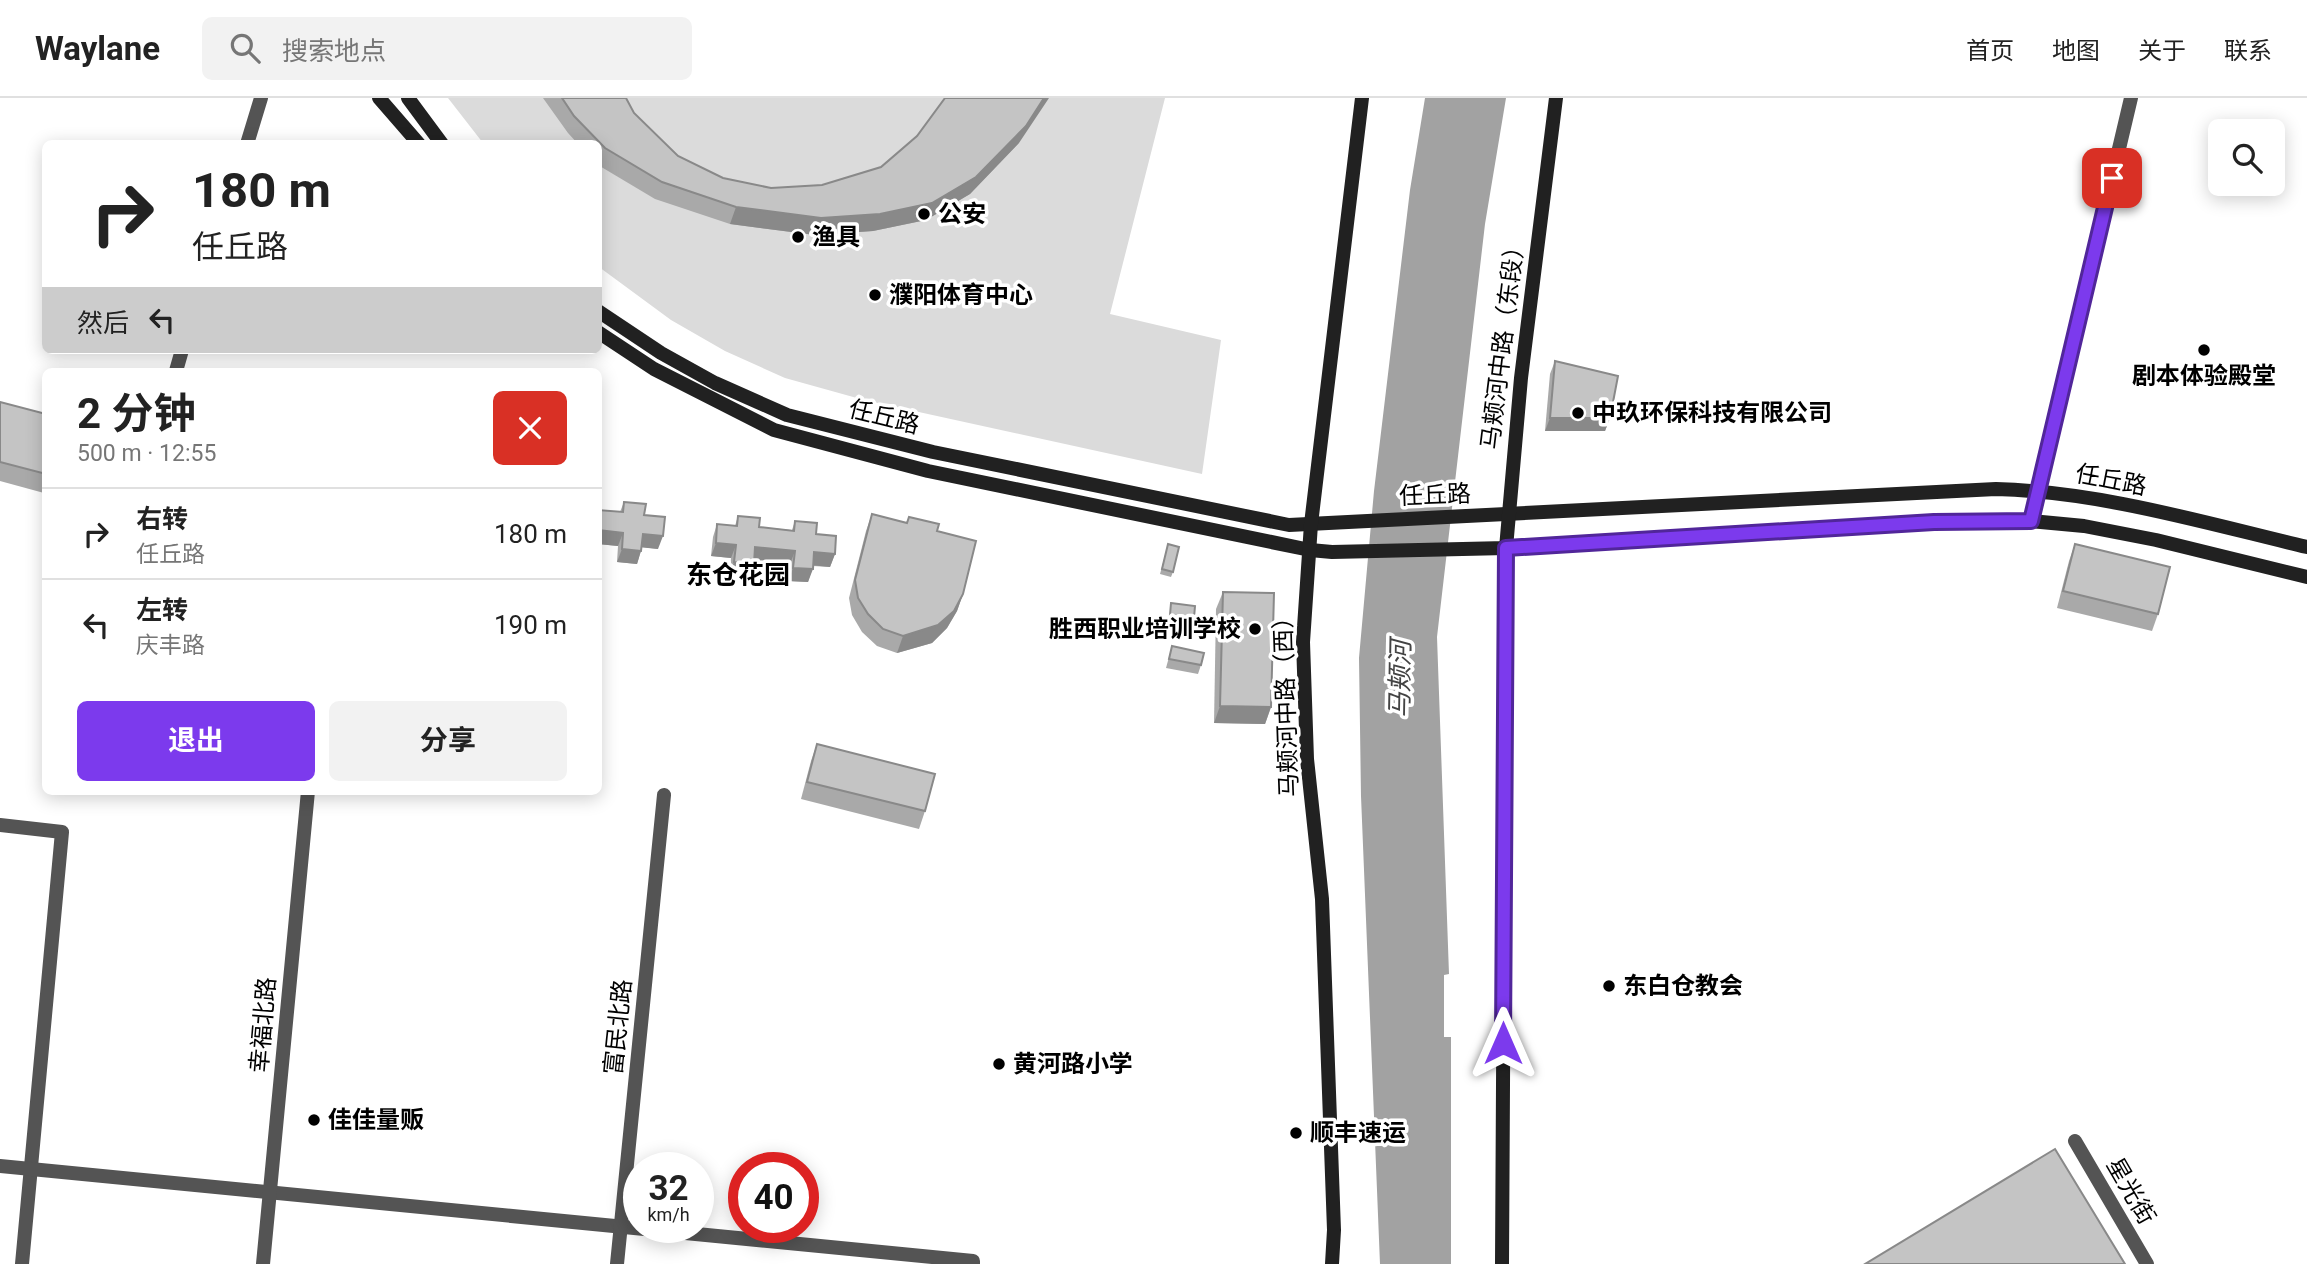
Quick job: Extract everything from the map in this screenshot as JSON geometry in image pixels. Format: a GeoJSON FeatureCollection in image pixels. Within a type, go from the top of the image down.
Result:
{"type":"FeatureCollection","features":[{"type":"Feature","properties":{"kind":"street"},"geometry":{"type":"LineString","coordinates":[[248,140],[261,98]]}},
{"type":"Feature","properties":{"kind":"street"},"geometry":{"type":"LineString","coordinates":[[379,98],[416,140]]}},
{"type":"Feature","properties":{"kind":"street"},"geometry":{"type":"LineString","coordinates":[[408,98],[439,140]]}},
{"type":"Feature","properties":{"kind":"street","name":"马颊河中路（西）"},"geometry":{"type":"LineString","coordinates":[[1332,1264],[1334,1230],[1324,940],[1304,714],[1303,642],[1311,524],[1362,98]]}},
{"type":"Feature","properties":{"kind":"street","name":"马颊河中路（东段）"},"geometry":{"type":"LineString","coordinates":[[1502,1264],[1506,548],[1519,390],[1556,98]]}},
{"type":"Feature","properties":{"kind":"street"},"geometry":{"type":"LineString","coordinates":[[2031,521],[2131,98]]}},
{"type":"Feature","properties":{"kind":"street","name":"任丘路"},"geometry":{"type":"LineString","coordinates":[[602,314],[661,353],[704,377],[787,415],[933,452],[1289,525],[1508,516],[1931,490],[2038,490],[2123,505],[2307,547]]}},
{"type":"Feature","properties":{"kind":"street","name":"任丘路"},"geometry":{"type":"LineString","coordinates":[[602,335],[654,369],[774,430],[929,471],[1310,550],[1332,552],[1506,548],[1836,526],[2031,521],[2084,526],[2156,540],[2307,577]]}},
{"type":"Feature","properties":{"kind":"street","name":"富民北路"},"geometry":{"type":"LineString","coordinates":[[617,1264],[664,794]]}},
{"type":"Feature","properties":{"kind":"street","name":"幸福北路"},"geometry":{"type":"LineString","coordinates":[[263,1264],[308,795]]}},
{"type":"Feature","properties":{"kind":"street"},"geometry":{"type":"LineString","coordinates":[[0,825],[62,832],[22,1264]]}},
{"type":"Feature","properties":{"kind":"street","name":"星光街"},"geometry":{"type":"LineString","coordinates":[[2075,1141],[2147,1264]]}},
{"type":"Feature","properties":{"kind":"street"},"geometry":{"type":"LineString","coordinates":[[0,1166],[973,1261],[973,1264]]}},
{"type":"Feature","properties":{"kind":"shaded area","name":"濮阳体育中心"},"geometry":{"type":"Polygon","coordinates":[[[448,98],[1165,98],[1110,314],[1221,340],[1202,474],[864,400],[785,378],[725,351],[671,320],[602,269],[602,140],[481,140],[448,98]]]}},
{"type":"Feature","properties":{"kind":"water","name":"马颊河"},"geometry":{"type":"Polygon","coordinates":[[[1425,98],[1506,98],[1485,224],[1437,637],[1449,974],[1444,975],[1444,1037],[1451,1037],[1451,1264],[1380,1264],[1361,796],[1359,658],[1374,491],[1410,190],[1425,98]]]}},
{"type":"Feature","properties":{"kind":"building"},"geometry":{"type":"Polygon","coordinates":[[[562,98],[626,98],[634,113],[678,156],[723,178],[771,188],[822,185],[881,167],[917,136],[945,98],[1044,98],[1026,126],[976,177],[932,203],[880,214],[821,218],[736,207],[662,182],[605,148],[602,140],[597,140],[574,116],[562,98]]]}},
{"type":"Feature","properties":{"kind":"building"},"geometry":{"type":"Polygon","coordinates":[[[1555,361],[1618,376],[1610,418],[1550,418],[1555,361]]]}},
{"type":"Feature","properties":{"kind":"building"},"geometry":{"type":"Polygon","coordinates":[[[0,402],[42,413],[42,473],[0,462],[0,402]]]}},
{"type":"Feature","properties":{"kind":"building"},"geometry":{"type":"Polygon","coordinates":[[[624,502],[646,504],[644,515],[665,517],[663,536],[643,534],[641,551],[622,549],[623,533],[602,530],[602,510],[623,512],[624,502]]]}},
{"type":"Feature","properties":{"kind":"building"},"geometry":{"type":"Polygon","coordinates":[[[872,514],[907,523],[909,517],[939,524],[937,531],[976,541],[963,594],[954,611],[938,625],[903,636],[883,629],[868,614],[858,598],[855,580],[872,514]]]}},
{"type":"Feature","properties":{"kind":"building"},"geometry":{"type":"Polygon","coordinates":[[[738,516],[760,518],[759,527],[794,531],[795,521],[817,523],[816,534],[836,536],[835,554],[814,552],[813,569],[793,568],[795,551],[755,547],[754,564],[734,562],[736,545],[716,543],[717,524],[737,526],[738,516]]]}},
{"type":"Feature","properties":{"kind":"building"},"geometry":{"type":"Polygon","coordinates":[[[1168,544],[1179,547],[1173,572],[1162,569],[1168,544]]]}},
{"type":"Feature","properties":{"kind":"building"},"geometry":{"type":"Polygon","coordinates":[[[2075,544],[2170,567],[2158,614],[2063,591],[2075,544]]]}},
{"type":"Feature","properties":{"kind":"building"},"geometry":{"type":"Polygon","coordinates":[[[1223,592],[1274,593],[1271,707],[1220,706],[1223,592]]]}},
{"type":"Feature","properties":{"kind":"building"},"geometry":{"type":"Polygon","coordinates":[[[1171,603],[1195,606],[1194,618],[1170,615],[1171,603]]]}},
{"type":"Feature","properties":{"kind":"building"},"geometry":{"type":"Polygon","coordinates":[[[1172,646],[1204,653],[1201,665],[1169,659],[1172,646]]]}},
{"type":"Feature","properties":{"kind":"building"},"geometry":{"type":"Polygon","coordinates":[[[817,744],[935,774],[925,811],[807,782],[817,744]]]}},
{"type":"Feature","properties":{"kind":"building"},"geometry":{"type":"Polygon","coordinates":[[[2055,1149],[2125,1264],[1865,1264],[2055,1149]]]}},
{"type":"Feature","properties":{"kind":"place","name":"公安"},"geometry":{"type":"Point","coordinates":[924,214]}},
{"type":"Feature","properties":{"kind":"place","name":"渔具"},"geometry":{"type":"Point","coordinates":[798,237]}},
{"type":"Feature","properties":{"kind":"place","name":"濮阳体育中心"},"geometry":{"type":"Point","coordinates":[875,295]}},
{"type":"Feature","properties":{"kind":"place","name":"剧本体验殿堂"},"geometry":{"type":"Point","coordinates":[2204,350]}},
{"type":"Feature","properties":{"kind":"place","name":"中玖环保科技有限公司"},"geometry":{"type":"Point","coordinates":[1578,413]}},
{"type":"Feature","properties":{"kind":"place","name":"胜西职业培训学校"},"geometry":{"type":"Point","coordinates":[1255,629]}},
{"type":"Feature","properties":{"kind":"place","name":"东白仓教会"},"geometry":{"type":"Point","coordinates":[1609,986]}},
{"type":"Feature","properties":{"kind":"place","name":"黄河路小学"},"geometry":{"type":"Point","coordinates":[999,1064]}},
{"type":"Feature","properties":{"kind":"place","name":"佳佳量贩"},"geometry":{"type":"Point","coordinates":[314,1120]}},
{"type":"Feature","properties":{"kind":"place","name":"顺丰速运"},"geometry":{"type":"Point","coordinates":[1296,1133]}},
{"type":"Feature","properties":{"kind":"district","name":"东仓花园"},"geometry":{"type":"Point","coordinates":[738,575]}},
{"type":"Feature","properties":{"kind":"route"},"geometry":{"type":"LineString","coordinates":[[1503,1043],[1503,636],[1506,548],[1725,532],[1934,522],[2031,521],[2112,178]]}}]}
